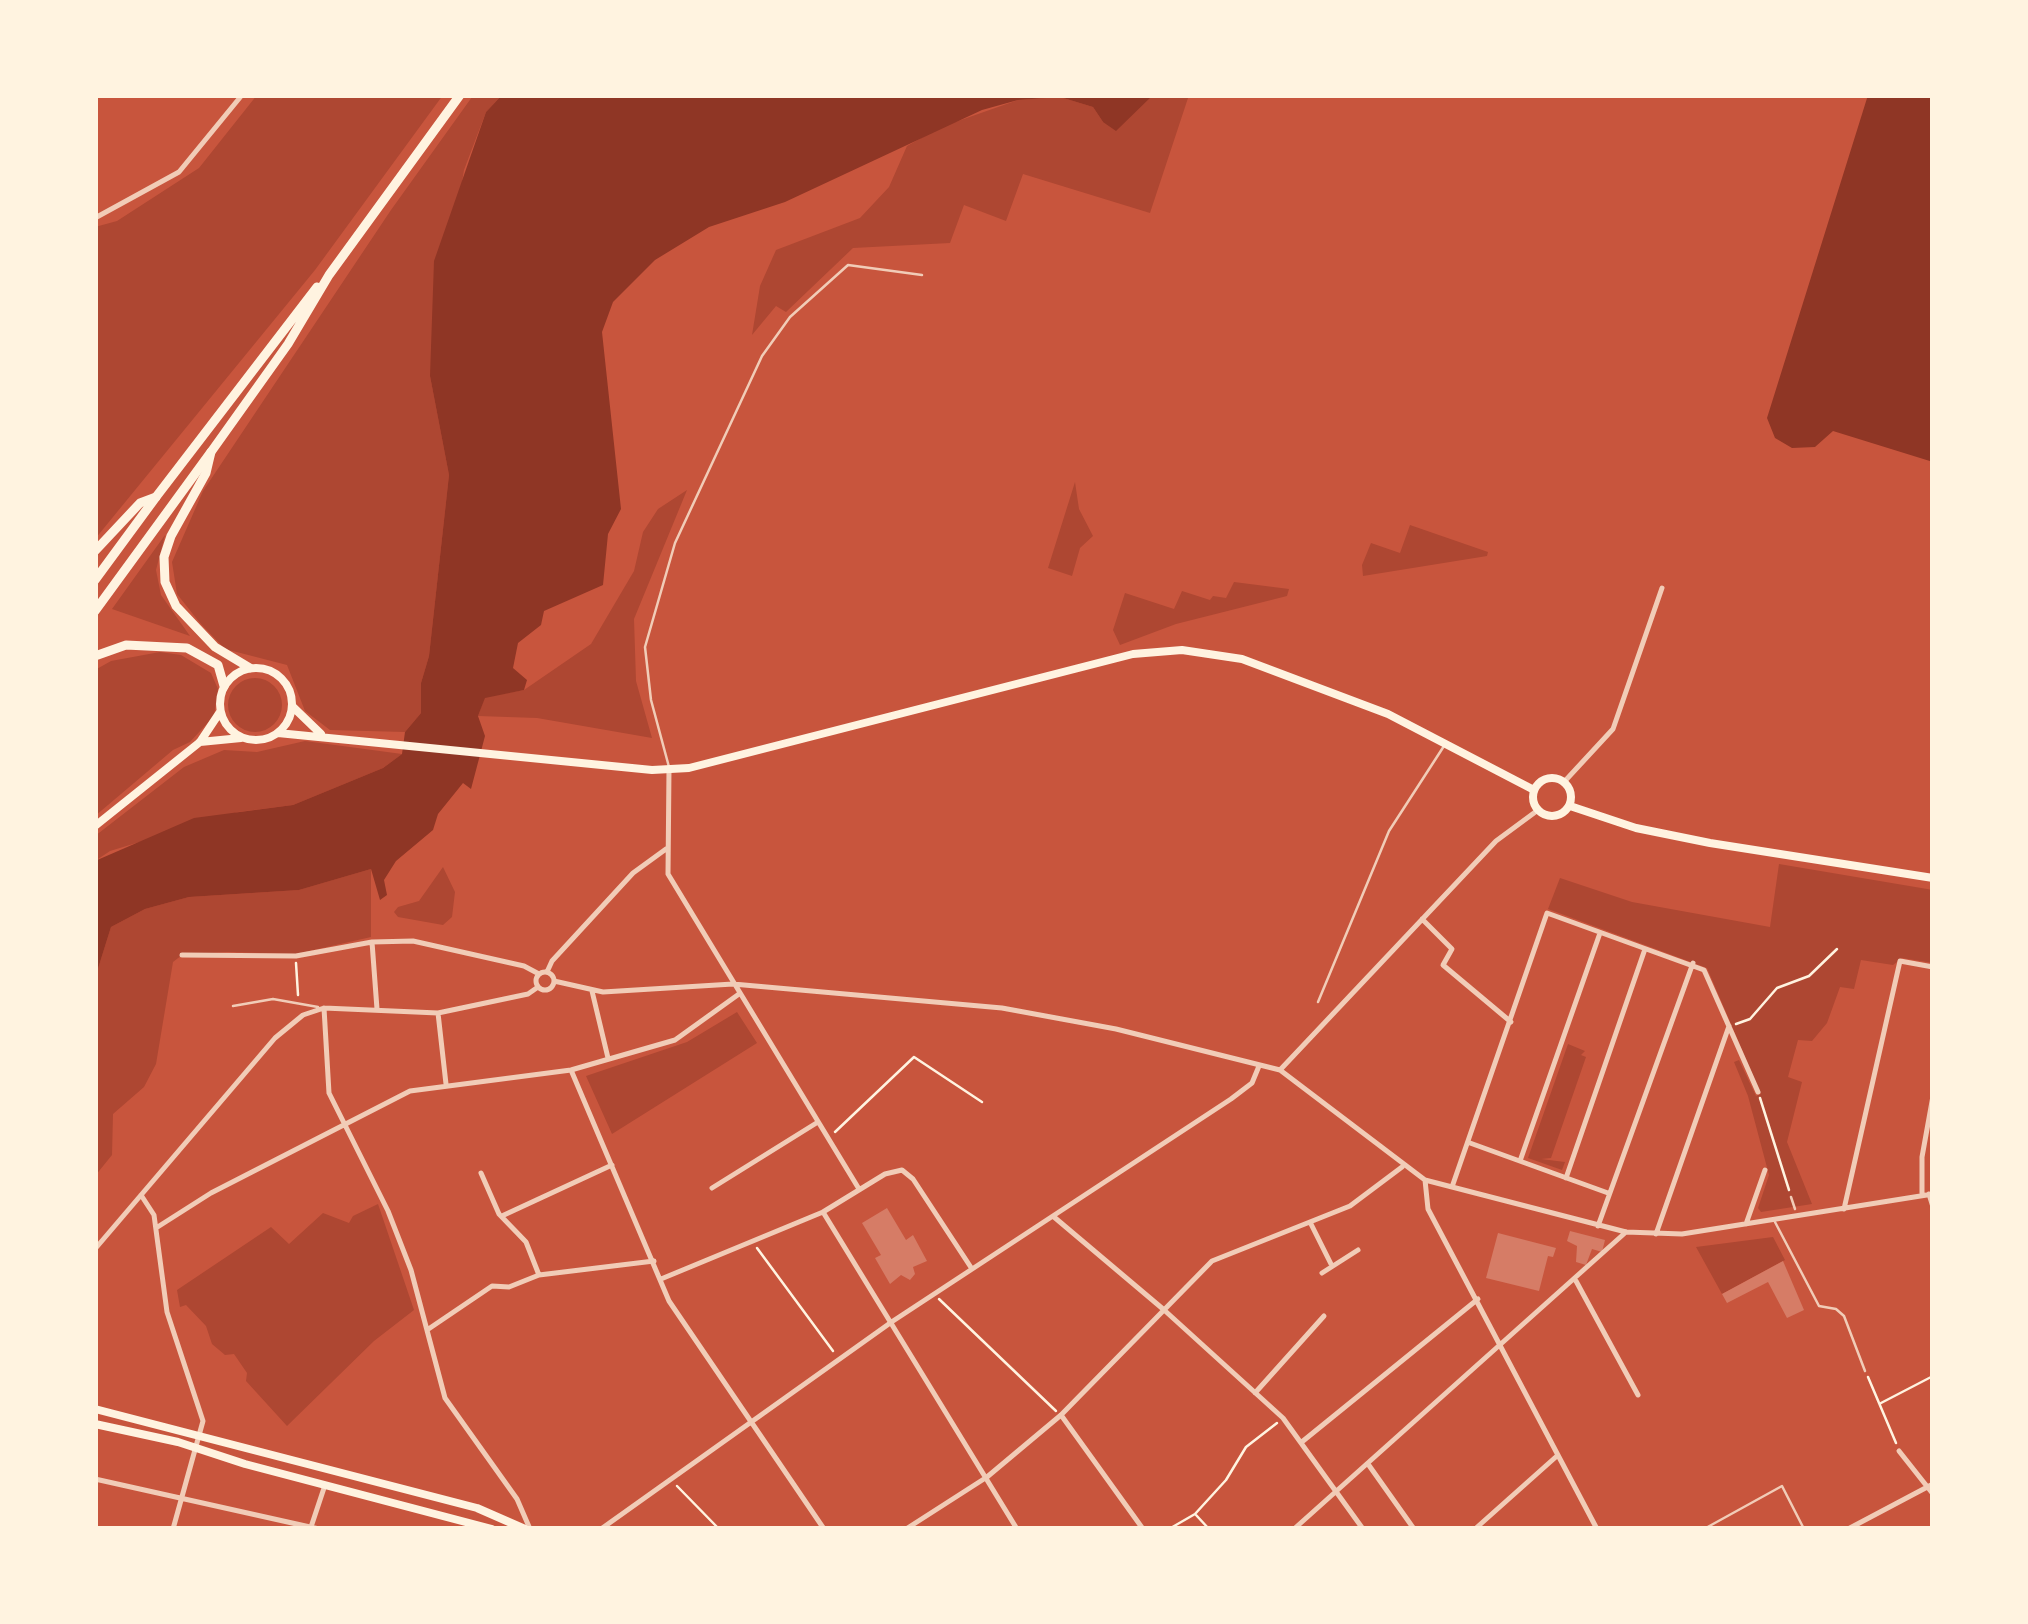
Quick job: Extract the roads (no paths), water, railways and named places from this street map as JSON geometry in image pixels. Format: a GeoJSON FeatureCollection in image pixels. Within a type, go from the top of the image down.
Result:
{"type":"FeatureCollection","features":[{"type":"Feature","properties":{"kind":"main road"},"geometry":{"type":"LineString","coordinates":[[95,611],[288,344],[329,275],[460,95]]}},
{"type":"Feature","properties":{"kind":"main road"},"geometry":{"type":"LineString","coordinates":[[95,580],[303,302],[329,275]]}},
{"type":"Feature","properties":{"kind":"main road"},"geometry":{"type":"LineString","coordinates":[[211,452],[206,473],[171,536],[164,557],[165,582],[176,606],[202,634],[250,668],[276,674],[285,682],[292,706],[323,736]]}},
{"type":"Feature","properties":{"kind":"main road"},"geometry":{"type":"LineString","coordinates":[[95,552],[140,504],[156,497]]}},
{"type":"Feature","properties":{"kind":"main road"},"geometry":{"type":"LineString","coordinates":[[95,656],[126,645],[187,648],[218,664],[224,686],[220,712],[200,742],[95,826]]}},
{"type":"Feature","properties":{"kind":"main road"},"geometry":{"type":"LineString","coordinates":[[200,742],[261,740],[278,733],[670,769],[697,766],[1154,650],[1206,652],[1256,663],[1388,714],[1534,790]]}},
{"type":"Feature","properties":{"kind":"main road"},"geometry":{"type":"LineString","coordinates":[[224,686],[250,668]]}},
{"type":"Feature","properties":{"kind":"main road"},"geometry":{"type":"LineString","coordinates":[[278,733],[292,706]]}},
{"type":"Feature","properties":{"kind":"main road"},"geometry":{"type":"LineString","coordinates":[[220,712],[232,732],[243,738]]}},
{"type":"Feature","properties":{"kind":"main road"},"geometry":{"type":"LineString","coordinates":[[1534,790],[1547,778],[1564,782],[1571,793],[1570,806]]}},
{"type":"Feature","properties":{"kind":"main road"},"geometry":{"type":"LineString","coordinates":[[1534,790],[1538,810],[1555,816],[1570,806]]}},
{"type":"Feature","properties":{"kind":"main road"},"geometry":{"type":"LineString","coordinates":[[1570,806],[1636,828],[1710,843],[1933,878]]}},
{"type":"Feature","properties":{"kind":"main road"},"geometry":{"type":"LineString","coordinates":[[95,1409],[477,1508],[527,1529]]}},
{"type":"Feature","properties":{"kind":"main road"},"geometry":{"type":"LineString","coordinates":[[95,1424],[492,1529]]}},
{"type":"Feature","properties":{"kind":"street"},"geometry":{"type":"LineString","coordinates":[[95,218],[179,172],[242,95]]}},
{"type":"Feature","properties":{"kind":"street"},"geometry":{"type":"LineString","coordinates":[[1564,782],[1613,729],[1662,588]]}},
{"type":"Feature","properties":{"kind":"street"},"geometry":{"type":"LineString","coordinates":[[670,769],[668,874],[859,1189]]}},
{"type":"Feature","properties":{"kind":"street"},"geometry":{"type":"LineString","coordinates":[[1280,1070],[1496,841],[1538,810]]}},
{"type":"Feature","properties":{"kind":"street"},"geometry":{"type":"LineString","coordinates":[[547,972],[552,961],[633,874],[666,849]]}},
{"type":"Feature","properties":{"kind":"street"},"geometry":{"type":"LineString","coordinates":[[1452,1187],[1548,913],[1704,970],[1758,1092]]}},
{"type":"Feature","properties":{"kind":"street"},"geometry":{"type":"LineString","coordinates":[[1422,919],[1452,949],[1443,964],[1511,1022]]}},
{"type":"Feature","properties":{"kind":"street"},"geometry":{"type":"LineString","coordinates":[[1520,1161],[1600,932]]}},
{"type":"Feature","properties":{"kind":"street"},"geometry":{"type":"LineString","coordinates":[[182,955],[296,956],[372,942],[431,945],[524,966],[539,974],[547,972]]}},
{"type":"Feature","properties":{"kind":"street"},"geometry":{"type":"LineString","coordinates":[[372,942],[377,1009]]}},
{"type":"Feature","properties":{"kind":"street"},"geometry":{"type":"LineString","coordinates":[[1566,1178],[1645,948]]}},
{"type":"Feature","properties":{"kind":"street"},"geometry":{"type":"LineString","coordinates":[[1844,1209],[1900,962],[1933,967]]}},
{"type":"Feature","properties":{"kind":"street"},"geometry":{"type":"LineString","coordinates":[[1598,1226],[1693,964]]}},
{"type":"Feature","properties":{"kind":"street"},"geometry":{"type":"LineString","coordinates":[[547,972],[554,981],[592,991],[733,984],[1002,1008],[1116,1028],[1280,1070],[1403,1167],[1426,1180],[1626,1232],[1656,1234],[1774,1221],[1928,1194]]}},
{"type":"Feature","properties":{"kind":"street"},"geometry":{"type":"LineString","coordinates":[[538,987],[539,974]]}},
{"type":"Feature","properties":{"kind":"street"},"geometry":{"type":"LineString","coordinates":[[538,987],[547,990],[554,981]]}},
{"type":"Feature","properties":{"kind":"street"},"geometry":{"type":"LineString","coordinates":[[95,1249],[286,1026],[324,1008],[438,1013],[528,994],[538,987]]}},
{"type":"Feature","properties":{"kind":"street"},"geometry":{"type":"LineString","coordinates":[[592,991],[608,1058]]}},
{"type":"Feature","properties":{"kind":"street"},"geometry":{"type":"LineString","coordinates":[[156,1228],[212,1192],[410,1091],[571,1070],[675,1040],[739,994]]}},
{"type":"Feature","properties":{"kind":"street"},"geometry":{"type":"LineString","coordinates":[[324,1008],[330,1093],[388,1211],[445,1398],[517,1499],[527,1529]]}},
{"type":"Feature","properties":{"kind":"street"},"geometry":{"type":"LineString","coordinates":[[438,1013],[446,1085]]}},
{"type":"Feature","properties":{"kind":"street"},"geometry":{"type":"LineString","coordinates":[[1656,1234],[1730,1026]]}},
{"type":"Feature","properties":{"kind":"street"},"geometry":{"type":"LineString","coordinates":[[600,1529],[892,1321],[1247,1088],[1259,1066]]}},
{"type":"Feature","properties":{"kind":"street"},"geometry":{"type":"LineString","coordinates":[[571,1070],[669,1302],[824,1529]]}},
{"type":"Feature","properties":{"kind":"street"},"geometry":{"type":"LineString","coordinates":[[1933,1096],[1922,1156],[1933,1207]]}},
{"type":"Feature","properties":{"kind":"street"},"geometry":{"type":"LineString","coordinates":[[712,1188],[818,1122]]}},
{"type":"Feature","properties":{"kind":"street"},"geometry":{"type":"LineString","coordinates":[[1470,1143],[1610,1194]]}},
{"type":"Feature","properties":{"kind":"street"},"geometry":{"type":"LineString","coordinates":[[504,1215],[612,1164]]}},
{"type":"Feature","properties":{"kind":"street"},"geometry":{"type":"LineString","coordinates":[[906,1529],[987,1478],[1061,1416],[1212,1261],[1350,1206],[1403,1167]]}},
{"type":"Feature","properties":{"kind":"street"},"geometry":{"type":"LineString","coordinates":[[661,1279],[754,1244],[823,1212],[893,1170],[902,1170],[913,1179],[972,1270]]}},
{"type":"Feature","properties":{"kind":"street"},"geometry":{"type":"LineString","coordinates":[[1746,1224],[1765,1170]]}},
{"type":"Feature","properties":{"kind":"street"},"geometry":{"type":"LineString","coordinates":[[481,1173],[499,1214],[526,1242],[539,1275]]}},
{"type":"Feature","properties":{"kind":"street"},"geometry":{"type":"LineString","coordinates":[[1426,1180],[1428,1209],[1503,1344],[1597,1529]]}},
{"type":"Feature","properties":{"kind":"street"},"geometry":{"type":"LineString","coordinates":[[142,1195],[148,1201],[156,1228],[167,1312],[203,1421],[173,1529]]}},
{"type":"Feature","properties":{"kind":"street"},"geometry":{"type":"LineString","coordinates":[[823,1212],[1017,1529]]}},
{"type":"Feature","properties":{"kind":"street"},"geometry":{"type":"LineString","coordinates":[[1054,1216],[1164,1308],[1283,1418],[1363,1529]]}},
{"type":"Feature","properties":{"kind":"street"},"geometry":{"type":"LineString","coordinates":[[1311,1224],[1331,1264]]}},
{"type":"Feature","properties":{"kind":"street"},"geometry":{"type":"LineString","coordinates":[[1294,1529],[1576,1282],[1626,1232]]}},
{"type":"Feature","properties":{"kind":"street"},"geometry":{"type":"LineString","coordinates":[[1322,1273],[1358,1250]]}},
{"type":"Feature","properties":{"kind":"street"},"geometry":{"type":"LineString","coordinates":[[427,1330],[492,1286],[509,1287],[539,1275],[654,1262]]}},
{"type":"Feature","properties":{"kind":"street"},"geometry":{"type":"LineString","coordinates":[[1576,1282],[1638,1395]]}},
{"type":"Feature","properties":{"kind":"street"},"geometry":{"type":"LineString","coordinates":[[1303,1441],[1478,1299]]}},
{"type":"Feature","properties":{"kind":"street"},"geometry":{"type":"LineString","coordinates":[[1255,1393],[1324,1316]]}},
{"type":"Feature","properties":{"kind":"street"},"geometry":{"type":"LineString","coordinates":[[1061,1416],[1143,1529]]}},
{"type":"Feature","properties":{"kind":"street"},"geometry":{"type":"LineString","coordinates":[[1899,1451],[1933,1494]]}},
{"type":"Feature","properties":{"kind":"street"},"geometry":{"type":"LineString","coordinates":[[1475,1529],[1558,1455]]}},
{"type":"Feature","properties":{"kind":"street"},"geometry":{"type":"LineString","coordinates":[[1368,1464],[1414,1529]]}},
{"type":"Feature","properties":{"kind":"street"},"geometry":{"type":"LineString","coordinates":[[95,1479],[180,1494],[319,1529]]}},
{"type":"Feature","properties":{"kind":"street"},"geometry":{"type":"LineString","coordinates":[[311,1527],[325,1485]]}},
{"type":"Feature","properties":{"kind":"street"},"geometry":{"type":"LineString","coordinates":[[1848,1529],[1930,1486]]}},
{"type":"Feature","properties":{"kind":"lane"},"geometry":{"type":"LineString","coordinates":[[670,769],[651,700],[645,646],[675,543],[762,356],[790,318],[848,264],[922,275]]}},
{"type":"Feature","properties":{"kind":"lane"},"geometry":{"type":"LineString","coordinates":[[1318,1002],[1388,831],[1444,746]]}},
{"type":"Feature","properties":{"kind":"lane"},"geometry":{"type":"LineString","coordinates":[[233,1006],[272,999],[324,1008]]}},
{"type":"Feature","properties":{"kind":"lane"},"geometry":{"type":"LineString","coordinates":[[1791,1197],[1795,1210]]}},
{"type":"Feature","properties":{"kind":"lane"},"geometry":{"type":"LineString","coordinates":[[1774,1221],[1819,1306],[1836,1309],[1844,1316],[1865,1371]]}},
{"type":"Feature","properties":{"kind":"lane"},"geometry":{"type":"LineString","coordinates":[[1704,1529],[1782,1486],[1804,1529]]}}]}
